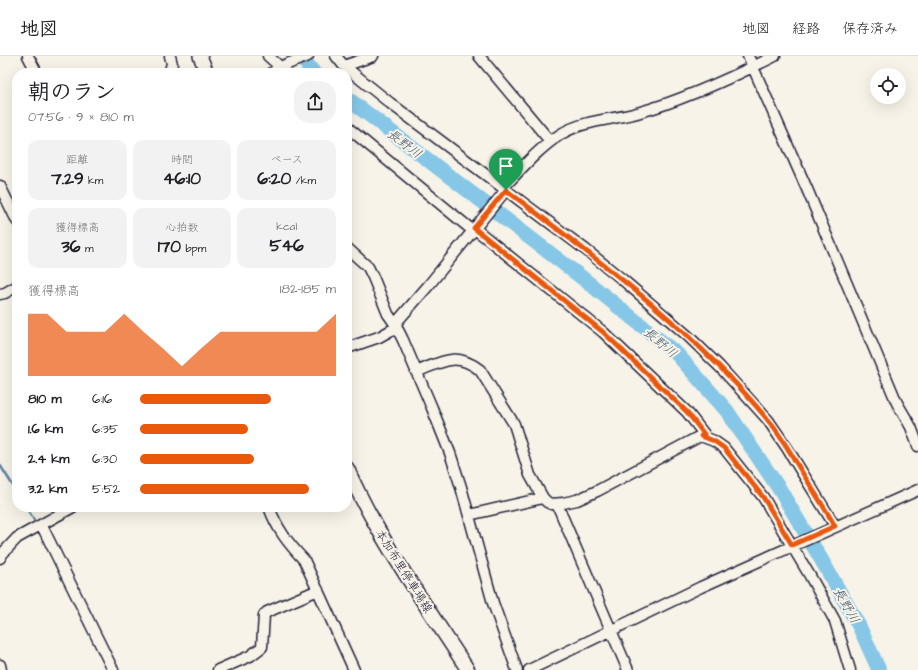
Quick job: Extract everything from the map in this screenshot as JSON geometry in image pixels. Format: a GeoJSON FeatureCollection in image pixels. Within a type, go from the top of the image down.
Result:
{"type":"FeatureCollection","features":[{"type":"Feature","properties":{"kind":"main road"},"geometry":{"type":"LineString","coordinates":[[200,56],[205,68]]}},
{"type":"Feature","properties":{"kind":"main road","name":"本加布里停車場線"},"geometry":{"type":"LineString","coordinates":[[352,479],[361,500],[393,555],[468,670]]}},
{"type":"Feature","properties":{"kind":"street"},"geometry":{"type":"LineString","coordinates":[[28,56],[34,68]]}},
{"type":"Feature","properties":{"kind":"street"},"geometry":{"type":"LineString","coordinates":[[170,56],[172,64],[171,68]]}},
{"type":"Feature","properties":{"kind":"street"},"geometry":{"type":"LineString","coordinates":[[268,56],[284,68]]}},
{"type":"Feature","properties":{"kind":"street"},"geometry":{"type":"LineString","coordinates":[[287,68],[308,56]]}},
{"type":"Feature","properties":{"kind":"street"},"geometry":{"type":"LineString","coordinates":[[336,56],[346,68]]}},
{"type":"Feature","properties":{"kind":"street"},"geometry":{"type":"LineString","coordinates":[[344,66],[373,56]]}},
{"type":"Feature","properties":{"kind":"street"},"geometry":{"type":"LineString","coordinates":[[479,56],[550,141]]}},
{"type":"Feature","properties":{"kind":"street"},"geometry":{"type":"LineString","coordinates":[[748,56],[807,189],[897,403],[911,427],[918,446]]}},
{"type":"Feature","properties":{"kind":"street"},"geometry":{"type":"LineString","coordinates":[[352,346],[379,337],[396,325],[441,271],[504,190],[550,141],[572,129],[603,119],[637,113],[669,102],[753,67],[775,56]]}},
{"type":"Feature","properties":{"kind":"street"},"geometry":{"type":"LineString","coordinates":[[352,72],[396,108],[624,280],[657,308],[720,367],[768,420],[835,526]]}},
{"type":"Feature","properties":{"kind":"street"},"geometry":{"type":"LineString","coordinates":[[352,131],[603,332],[687,412],[704,434],[597,491],[577,500],[557,504],[547,502],[543,498],[530,475],[514,424],[480,370],[472,364],[456,359],[439,363],[416,372]]}},
{"type":"Feature","properties":{"kind":"street"},"geometry":{"type":"LineString","coordinates":[[0,186],[12,211]]}},
{"type":"Feature","properties":{"kind":"street"},"geometry":{"type":"LineString","coordinates":[[352,253],[368,267],[373,277],[388,314],[396,325],[450,453],[491,596],[517,670]]}},
{"type":"Feature","properties":{"kind":"street"},"geometry":{"type":"LineString","coordinates":[[0,294],[12,289]]}},
{"type":"Feature","properties":{"kind":"street"},"geometry":{"type":"LineString","coordinates":[[701,436],[714,441],[724,448],[763,497],[835,621],[850,670]]}},
{"type":"Feature","properties":{"kind":"street"},"geometry":{"type":"LineString","coordinates":[[529,670],[792,545],[918,490]]}},
{"type":"Feature","properties":{"kind":"street"},"geometry":{"type":"LineString","coordinates":[[469,515],[543,498]]}},
{"type":"Feature","properties":{"kind":"street"},"geometry":{"type":"LineString","coordinates":[[557,504],[628,670]]}},
{"type":"Feature","properties":{"kind":"street"},"geometry":{"type":"LineString","coordinates":[[0,558],[17,538],[42,526],[65,512]]}},
{"type":"Feature","properties":{"kind":"street"},"geometry":{"type":"LineString","coordinates":[[271,512],[276,524],[290,545],[304,560],[354,670]]}},
{"type":"Feature","properties":{"kind":"street"},"geometry":{"type":"LineString","coordinates":[[42,526],[113,670]]}},
{"type":"Feature","properties":{"kind":"street"},"geometry":{"type":"LineString","coordinates":[[218,670],[250,656],[262,647],[264,615],[267,612],[318,590]]}},
{"type":"Feature","properties":{"kind":"street"},"geometry":{"type":"LineString","coordinates":[[0,665],[1,670]]}},
{"type":"Feature","properties":{"kind":"waterway","name":"長野川"},"geometry":{"type":"LineString","coordinates":[[300,56],[310,68]]}},
{"type":"Feature","properties":{"kind":"waterway","name":"長野川"},"geometry":{"type":"LineString","coordinates":[[352,102],[585,280],[677,354],[727,411],[780,490],[859,626],[879,670]]}},
{"type":"Feature","properties":{"kind":"waterway"},"geometry":{"type":"LineString","coordinates":[[0,465],[12,484]]}},
{"type":"Feature","properties":{"kind":"waterway"},"geometry":{"type":"LineString","coordinates":[[29,512],[34,520]]}},
{"type":"Feature","properties":{"kind":"route"},"geometry":{"type":"LineString","coordinates":[[506,190],[624,280],[688,336],[720,367],[768,420],[835,526],[792,545],[763,497],[724,448],[714,441],[701,436],[704,434],[687,412],[603,332],[474,228],[506,190]]}}]}
